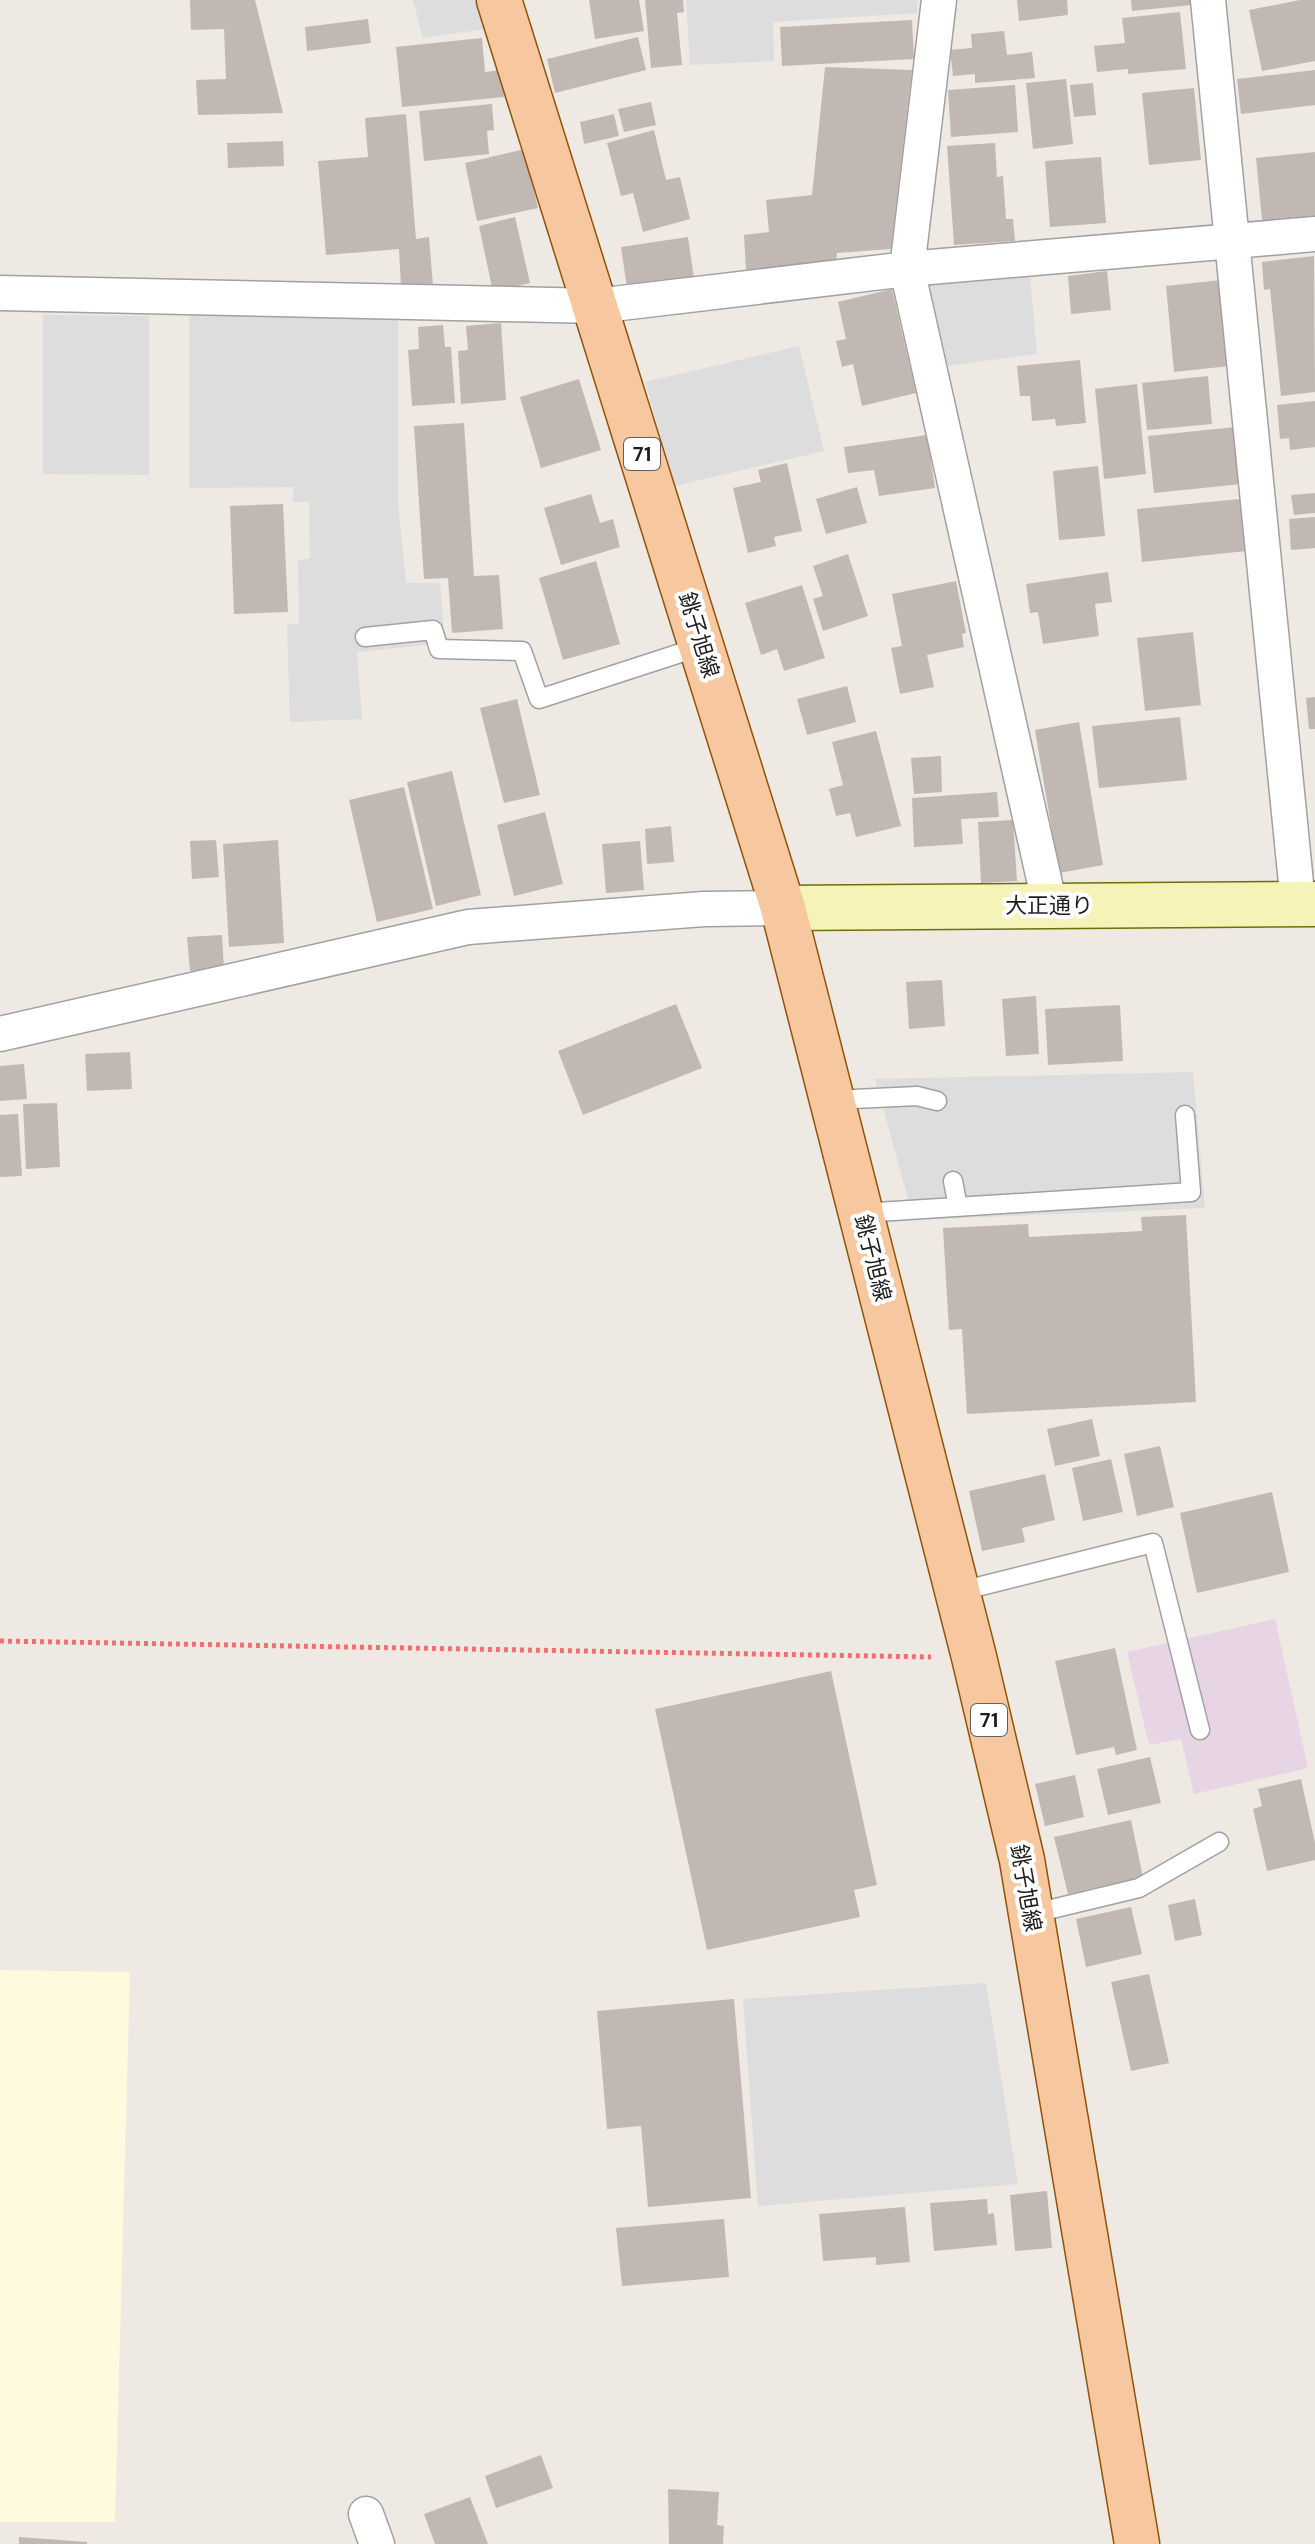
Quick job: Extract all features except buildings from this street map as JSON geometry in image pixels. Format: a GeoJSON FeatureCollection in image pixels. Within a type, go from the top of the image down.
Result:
{"type":"FeatureCollection","features":[{"type":"Feature","properties":{"kind":"main road","name":"銚子旭線"},"geometry":{"type":"LineString","coordinates":[[499,0],[783,908],[974,1657],[1022,1860],[1137,2544]]}},
{"type":"Feature","properties":{"kind":"street"},"geometry":{"type":"LineString","coordinates":[[939,0],[907,269],[1050,906]]}},
{"type":"Feature","properties":{"kind":"street"},"geometry":{"type":"LineString","coordinates":[[1208,0],[1306,904]]}},
{"type":"Feature","properties":{"kind":"street"},"geometry":{"type":"LineString","coordinates":[[0,293],[596,306],[907,269],[1315,234]]}},
{"type":"Feature","properties":{"kind":"street","name":"大正通り"},"geometry":{"type":"LineString","coordinates":[[783,908],[1306,904]]}},
{"type":"Feature","properties":{"kind":"street"},"geometry":{"type":"LineString","coordinates":[[0,1034],[468,927],[704,909],[783,908]]}},
{"type":"Feature","properties":{"kind":"lane"},"geometry":{"type":"LineString","coordinates":[[365,637],[433,630],[439,649],[522,651],[539,699],[702,645]]}},
{"type":"Feature","properties":{"kind":"lane"},"geometry":{"type":"LineString","coordinates":[[833,1100],[917,1096],[937,1101]]}},
{"type":"Feature","properties":{"kind":"lane"},"geometry":{"type":"LineString","coordinates":[[862,1213],[1191,1192],[1185,1115]]}},
{"type":"Feature","properties":{"kind":"lane"},"geometry":{"type":"LineString","coordinates":[[953,1181],[958,1207]]}},
{"type":"Feature","properties":{"kind":"lane"},"geometry":{"type":"LineString","coordinates":[[957,1592],[1153,1543],[1200,1730]]}},
{"type":"Feature","properties":{"kind":"lane"},"geometry":{"type":"LineString","coordinates":[[1031,1914],[1139,1888],[1219,1842]]}},
{"type":"Feature","properties":{"kind":"path"},"geometry":{"type":"LineString","coordinates":[[0,1641],[974,1657]]}},
{"type":"Feature","properties":{"kind":"shaded area"},"geometry":{"type":"Polygon","coordinates":[[[413,0],[482,0],[492,28],[423,38],[413,0]]]}},
{"type":"Feature","properties":{"kind":"shaded area"},"geometry":{"type":"Polygon","coordinates":[[[686,0],[918,0],[917,13],[773,22],[774,61],[690,65],[686,0]]]}},
{"type":"Feature","properties":{"kind":"shaded area"},"geometry":{"type":"Polygon","coordinates":[[[1030,275],[1037,354],[946,366],[924,282],[1030,275]]]}},
{"type":"Feature","properties":{"kind":"shaded area"},"geometry":{"type":"Polygon","coordinates":[[[189,314],[398,314],[398,502],[406,583],[440,583],[445,643],[357,652],[362,719],[290,722],[287,625],[299,623],[298,560],[310,558],[309,502],[293,502],[293,487],[189,488],[189,314]]]}},
{"type":"Feature","properties":{"kind":"shaded area"},"geometry":{"type":"Polygon","coordinates":[[[43,315],[149,316],[149,475],[43,474],[43,315]]]}},
{"type":"Feature","properties":{"kind":"shaded area"},"geometry":{"type":"Polygon","coordinates":[[[799,346],[824,451],[675,486],[645,382],[799,346]]]}},
{"type":"Feature","properties":{"kind":"shaded area"},"geometry":{"type":"Polygon","coordinates":[[[1193,1072],[1205,1208],[914,1220],[875,1079],[1193,1072]]]}},
{"type":"Feature","properties":{"kind":"shaded area"},"geometry":{"type":"Polygon","coordinates":[[[1275,1619],[1308,1768],[1194,1794],[1181,1739],[1149,1745],[1127,1652],[1275,1619]]]}},
{"type":"Feature","properties":{"kind":"shaded area"},"geometry":{"type":"Polygon","coordinates":[[[0,1970],[130,1972],[115,2522],[0,2522],[0,1970]]]}},
{"type":"Feature","properties":{"kind":"shaded area"},"geometry":{"type":"Polygon","coordinates":[[[986,1983],[1018,2184],[758,2206],[743,1999],[986,1983]]]}}]}
